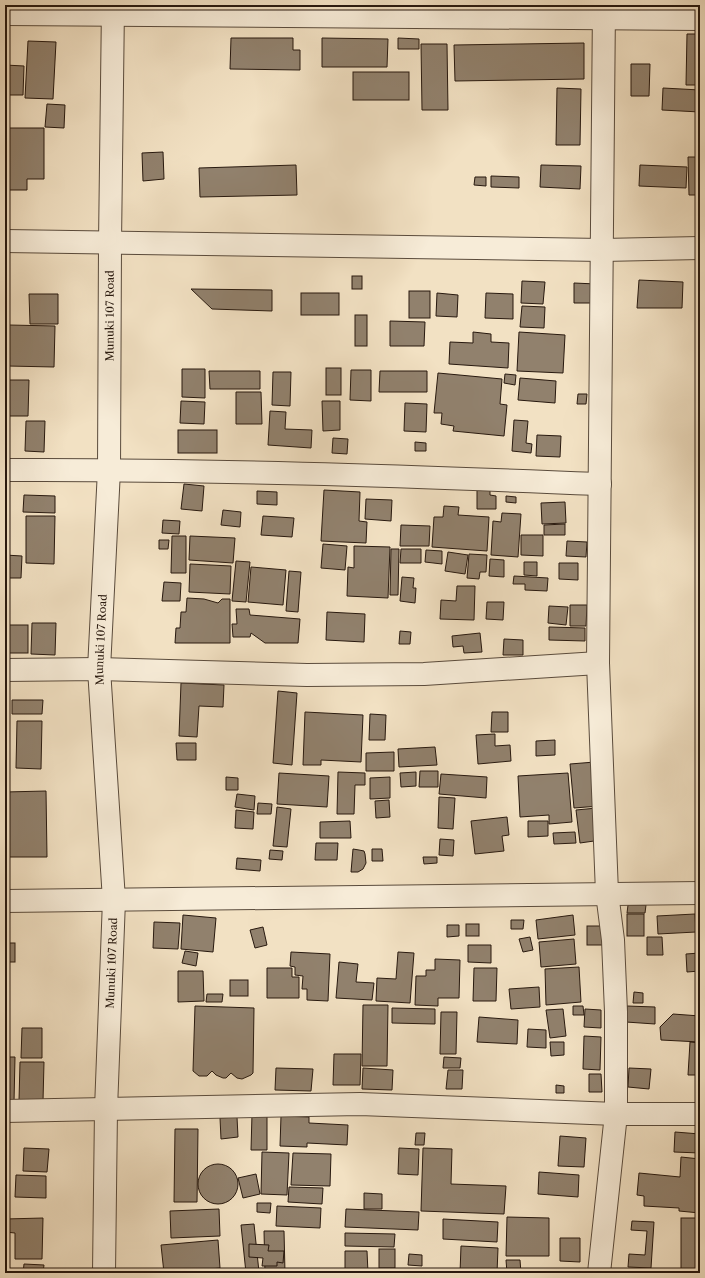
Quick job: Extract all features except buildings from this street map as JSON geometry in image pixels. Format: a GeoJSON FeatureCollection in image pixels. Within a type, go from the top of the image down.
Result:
{"type":"FeatureCollection","features":[{"type":"Feature","properties":{"kind":"street"},"geometry":{"type":"LineString","coordinates":[[5,14],[113,10],[604,12],[700,19]]}},
{"type":"Feature","properties":{"kind":"street","name":"Munuki 107 Road"},"geometry":{"type":"LineString","coordinates":[[104,1273],[106,1109],[114,900],[99,669],[109,470],[113,10]]}},
{"type":"Feature","properties":{"kind":"street"},"geometry":{"type":"LineString","coordinates":[[598,1273],[616,1114],[616,1012],[613,940],[607,893],[598,664],[604,12]]}},
{"type":"Feature","properties":{"kind":"street"},"geometry":{"type":"LineString","coordinates":[[5,241],[602,250],[700,248]]}},
{"type":"Feature","properties":{"kind":"street"},"geometry":{"type":"LineString","coordinates":[[5,470],[109,470],[361,475],[600,484]]}},
{"type":"Feature","properties":{"kind":"street"},"geometry":{"type":"LineString","coordinates":[[5,670],[99,669],[307,675],[424,674],[598,664]]}},
{"type":"Feature","properties":{"kind":"street"},"geometry":{"type":"LineString","coordinates":[[5,901],[700,893]]}},
{"type":"Feature","properties":{"kind":"street"},"geometry":{"type":"LineString","coordinates":[[5,1112],[360,1104],[616,1114],[700,1114]]}}]}
